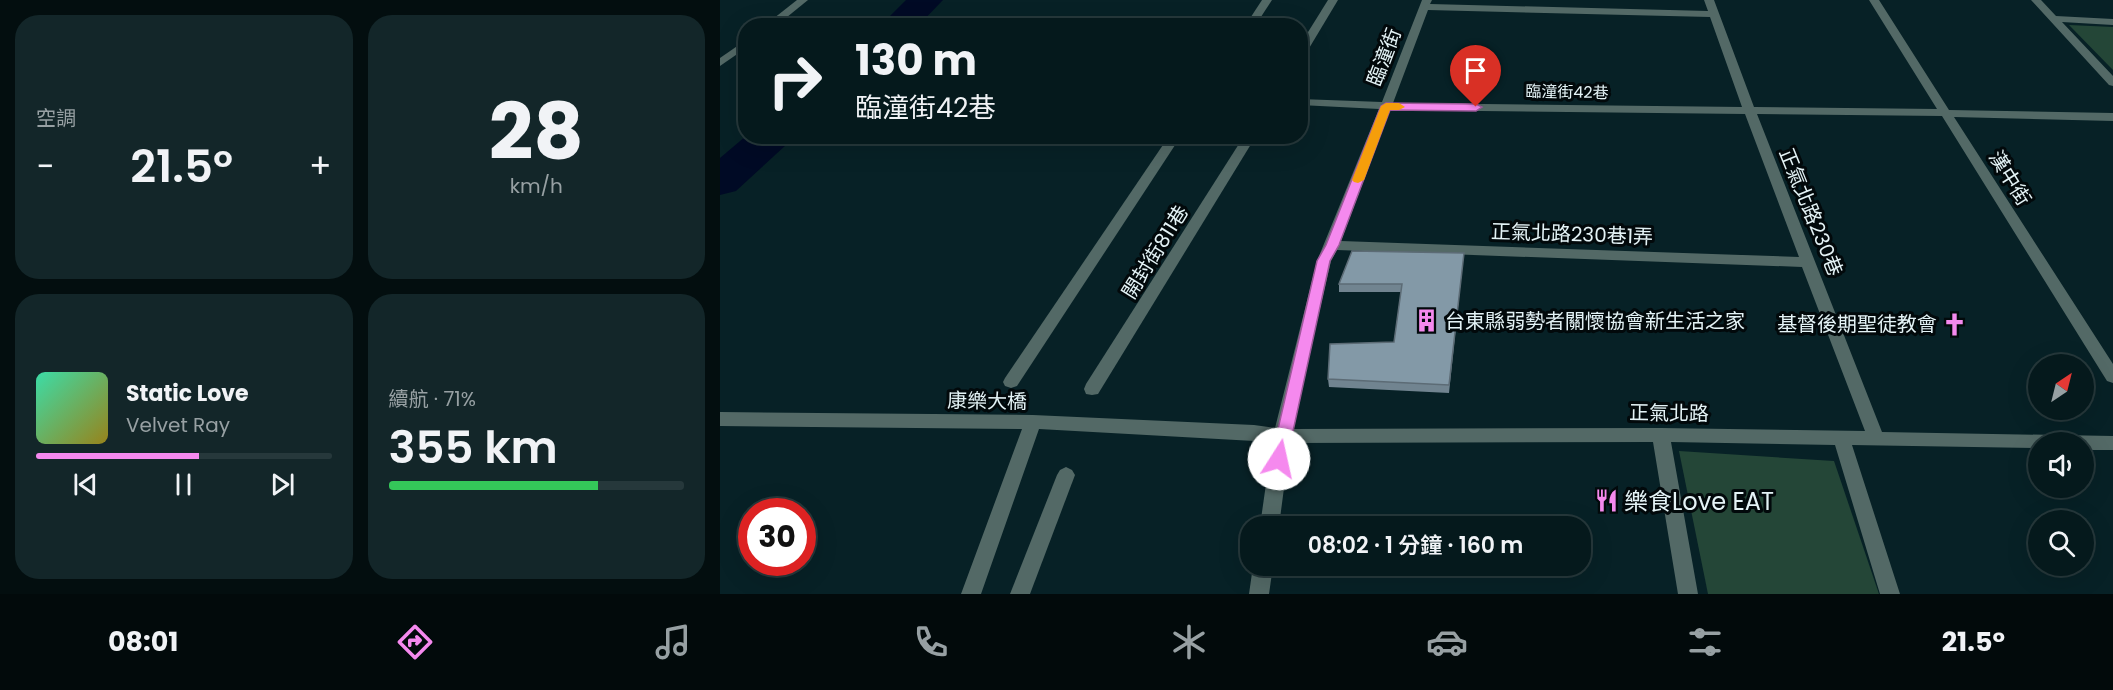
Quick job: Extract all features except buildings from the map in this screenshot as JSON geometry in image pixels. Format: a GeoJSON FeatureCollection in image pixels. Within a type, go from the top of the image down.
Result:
{"type":"FeatureCollection","features":[{"type":"Feature","properties":{"kind":"street"},"geometry":{"type":"LineString","coordinates":[[779,18],[803,0]]}},
{"type":"Feature","properties":{"kind":"street"},"geometry":{"type":"LineString","coordinates":[[1255,18],[1267,0]]}},
{"type":"Feature","properties":{"kind":"street"},"geometry":{"type":"LineString","coordinates":[[1308,42],[1334,0]]}},
{"type":"Feature","properties":{"kind":"street","name":"正氣北路230巷"},"geometry":{"type":"LineString","coordinates":[[1709,0],[1748,110],[1877,440]]}},
{"type":"Feature","properties":{"kind":"street","name":"漢中街"},"geometry":{"type":"LineString","coordinates":[[1874,0],[2113,377]]}},
{"type":"Feature","properties":{"kind":"street"},"geometry":{"type":"LineString","coordinates":[[2036,0],[2113,83]]}},
{"type":"Feature","properties":{"kind":"street"},"geometry":{"type":"LineString","coordinates":[[1426,4],[1714,14]]}},
{"type":"Feature","properties":{"kind":"street","name":"臨潼街"},"geometry":{"type":"LineString","coordinates":[[1270,516],[1282,436],[1324,261],[1426,4]]}},
{"type":"Feature","properties":{"kind":"street"},"geometry":{"type":"LineString","coordinates":[[2054,19],[2113,22]]}},
{"type":"Feature","properties":{"kind":"street"},"geometry":{"type":"LineString","coordinates":[[720,63],[738,49]]}},
{"type":"Feature","properties":{"kind":"street","name":"臨潼街42巷"},"geometry":{"type":"LineString","coordinates":[[1308,102],[1386,106],[2113,117]]}},
{"type":"Feature","properties":{"kind":"street"},"geometry":{"type":"LineString","coordinates":[[1011,382],[1170,144]]}},
{"type":"Feature","properties":{"kind":"street","name":"開封街811巷"},"geometry":{"type":"LineString","coordinates":[[1092,389],[1245,144]]}},
{"type":"Feature","properties":{"kind":"street","name":"正氣北路230巷1弄"},"geometry":{"type":"LineString","coordinates":[[1332,245],[1809,262]]}},
{"type":"Feature","properties":{"kind":"street","name":"康樂大橋"},"geometry":{"type":"LineString","coordinates":[[720,419],[1033,422],[1254,432]]}},
{"type":"Feature","properties":{"kind":"street"},"geometry":{"type":"LineString","coordinates":[[971,594],[1033,422]]}},
{"type":"Feature","properties":{"kind":"street","name":"正氣北路"},"geometry":{"type":"LineString","coordinates":[[1254,432],[1282,436],[1661,435],[1842,440],[2028,441]]}},
{"type":"Feature","properties":{"kind":"street"},"geometry":{"type":"LineString","coordinates":[[1661,435],[1688,594]]}},
{"type":"Feature","properties":{"kind":"street"},"geometry":{"type":"LineString","coordinates":[[1842,440],[1890,594]]}},
{"type":"Feature","properties":{"kind":"street","name":"正氣北路"},"geometry":{"type":"LineString","coordinates":[[2094,442],[2113,443]]}},
{"type":"Feature","properties":{"kind":"street"},"geometry":{"type":"LineString","coordinates":[[1020,594],[1066,476]]}},
{"type":"Feature","properties":{"kind":"street"},"geometry":{"type":"LineString","coordinates":[[1259,594],[1262,576]]}},
{"type":"Feature","properties":{"kind":"green space"},"geometry":{"type":"Polygon","coordinates":[[[2069,25],[2113,27],[2113,70],[2069,25]]]}},
{"type":"Feature","properties":{"kind":"green space"},"geometry":{"type":"Polygon","coordinates":[[[1679,451],[1834,461],[1879,594],[1708,594],[1679,451]]]}},
{"type":"Feature","properties":{"kind":"waterway"},"geometry":{"type":"LineString","coordinates":[[906,18],[926,0]]}},
{"type":"Feature","properties":{"kind":"waterway"},"geometry":{"type":"LineString","coordinates":[[720,181],[762,144]]}},
{"type":"Feature","properties":{"kind":"slow traffic"},"geometry":{"type":"LineString","coordinates":[[1358,180],[1386,106],[1399,107]]}},
{"type":"Feature","properties":{"kind":"place","name":"台東縣弱勢者關懷協會新生活之家"},"geometry":{"type":"Point","coordinates":[1427,321]}},
{"type":"Feature","properties":{"kind":"place","name":"基督後期聖徒教會"},"geometry":{"type":"Point","coordinates":[1955,324]}},
{"type":"Feature","properties":{"kind":"place","name":"樂食Love EAT"},"geometry":{"type":"Point","coordinates":[1606,501]}},
{"type":"Feature","properties":{"kind":"route"},"geometry":{"type":"LineString","coordinates":[[1279,459],[1282,436],[1324,261],[1386,106],[1476,107]]}}]}
